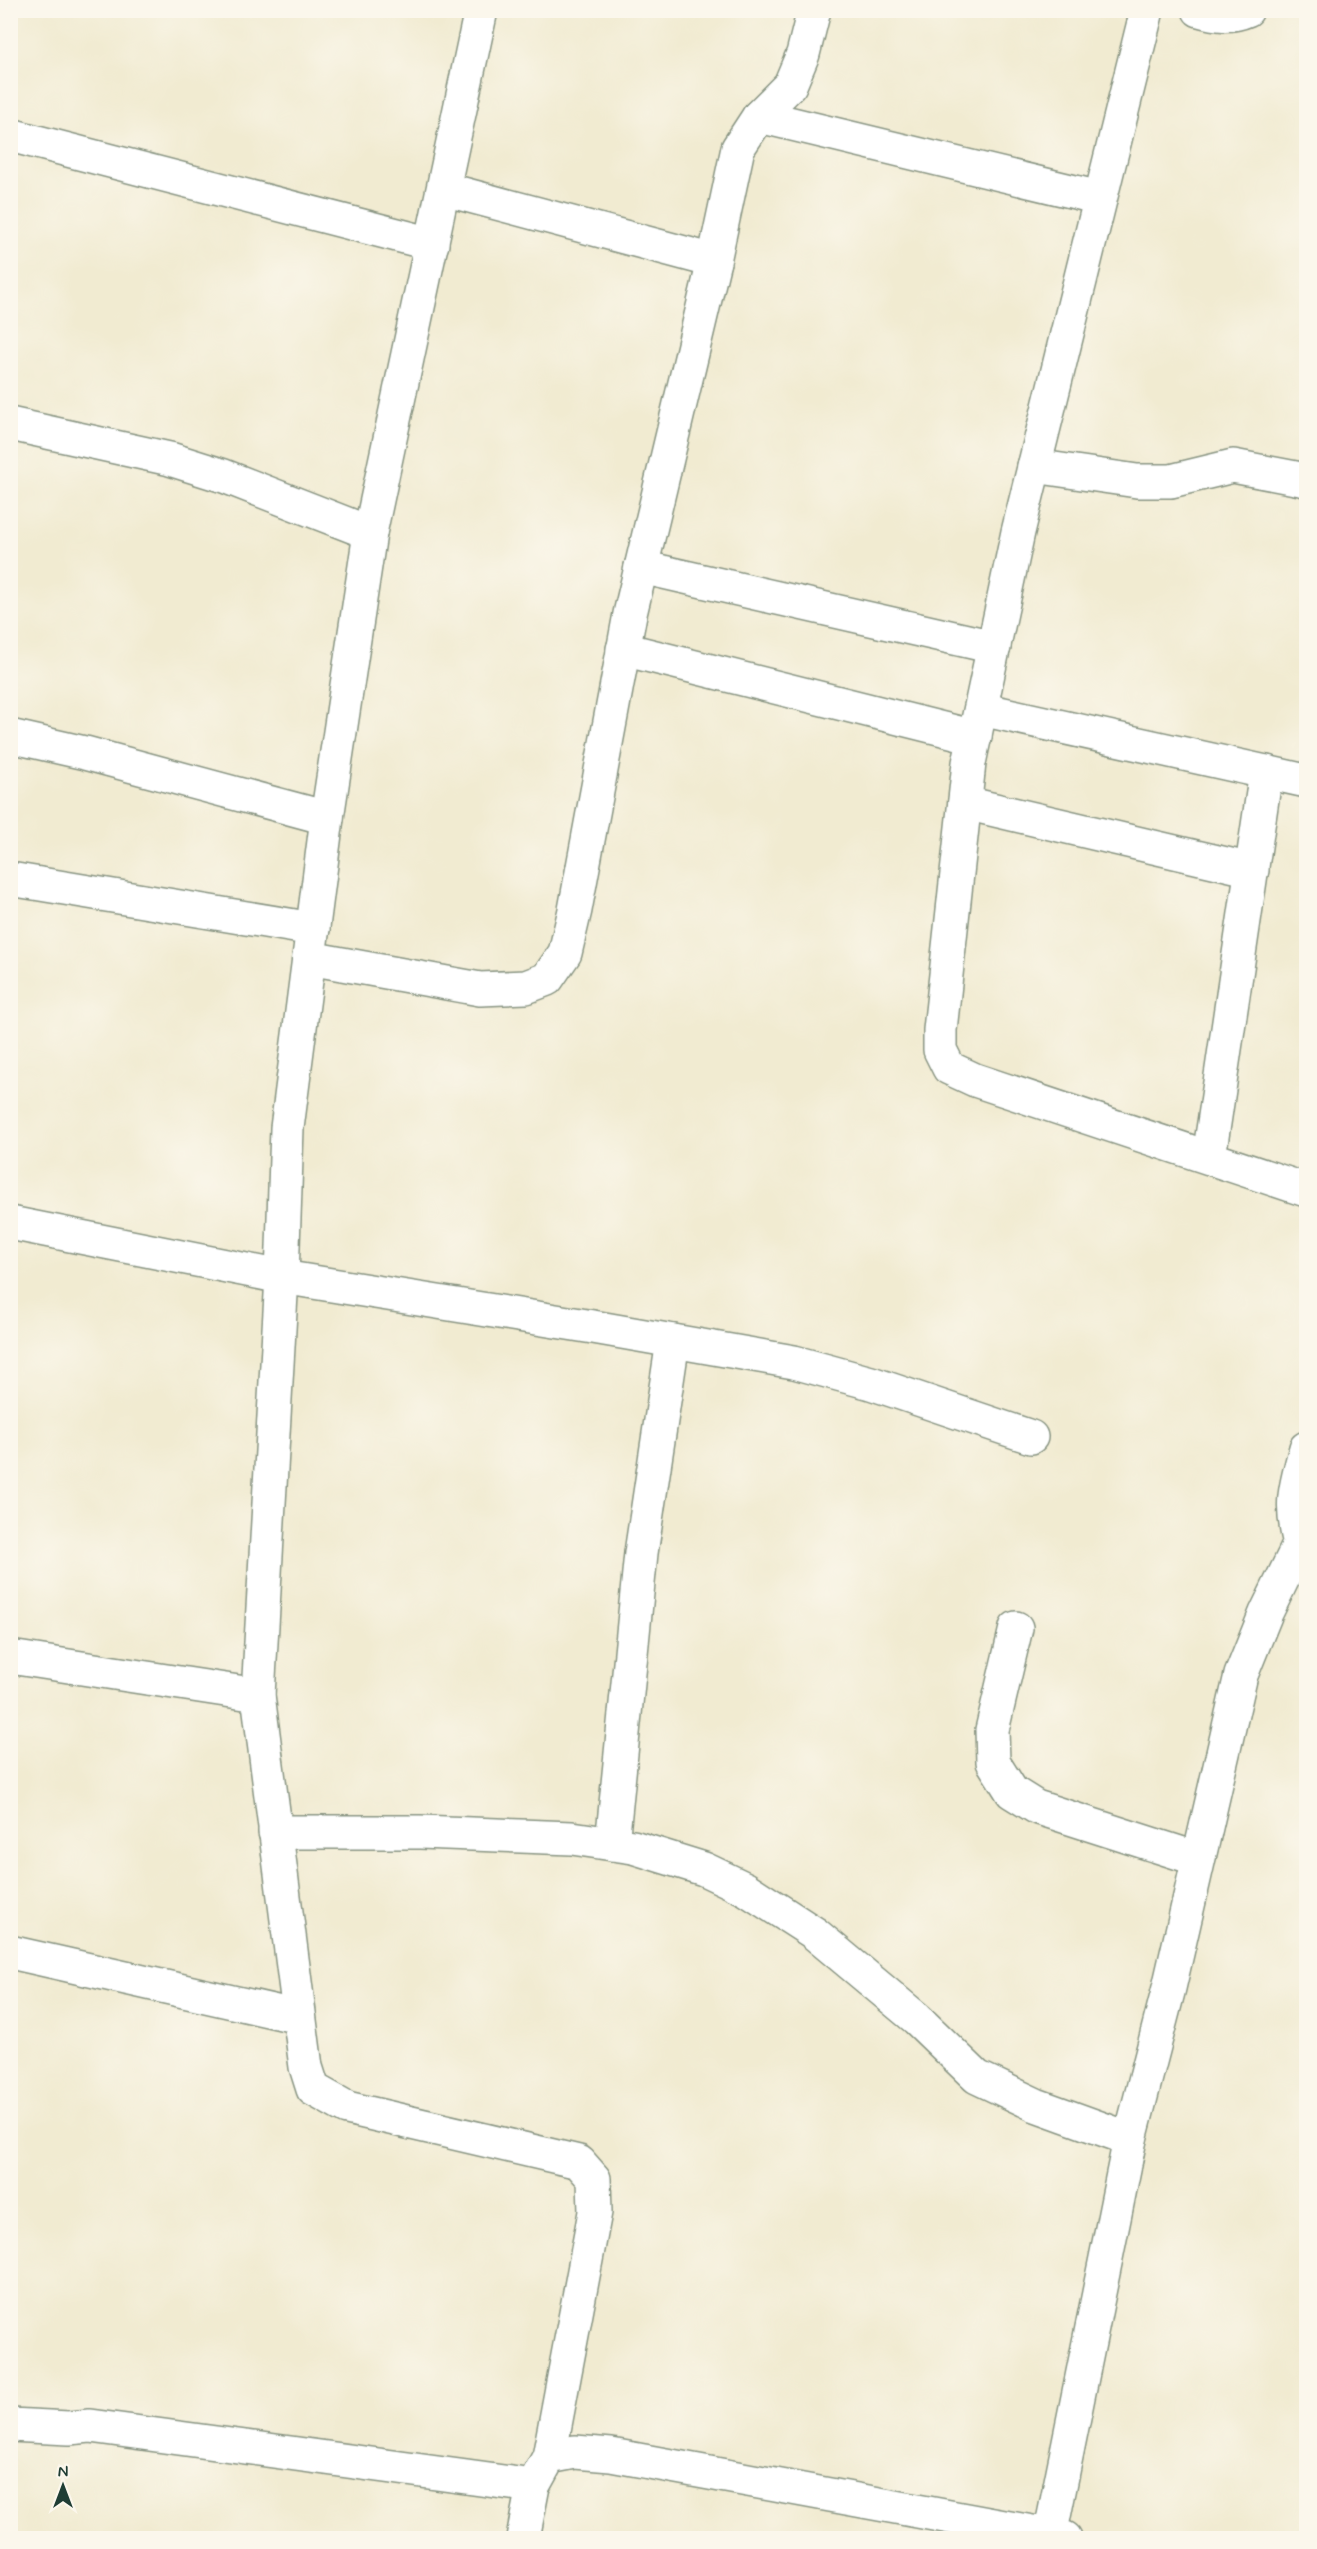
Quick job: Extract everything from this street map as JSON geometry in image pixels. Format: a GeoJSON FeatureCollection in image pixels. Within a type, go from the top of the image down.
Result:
{"type":"FeatureCollection","features":[{"type":"Feature","properties":{"kind":"street"},"geometry":{"type":"LineString","coordinates":[[481,10],[370,533],[327,818],[287,1128],[282,1277],[258,1695],[299,2017],[306,2067],[313,2090],[347,2108],[579,2162],[594,2179],[595,2212],[549,2457],[533,2486],[523,2538]]}},
{"type":"Feature","properties":{"kind":"street"},"geometry":{"type":"LineString","coordinates":[[10,879],[311,944],[480,990],[526,987],[547,979],[565,953],[575,910],[623,649],[714,261],[738,148],[759,116],[790,85],[803,54],[814,10]]}},
{"type":"Feature","properties":{"kind":"street"},"geometry":{"type":"LineString","coordinates":[[1147,10],[1034,466],[978,723],[965,804],[940,1030],[940,1050],[949,1068],[975,1080],[1306,1190]]}},
{"type":"Feature","properties":{"kind":"street"},"geometry":{"type":"LineString","coordinates":[[1199,10],[1213,14],[1236,15],[1247,10]]}},
{"type":"Feature","properties":{"kind":"street"},"geometry":{"type":"LineString","coordinates":[[759,116],[1100,198]]}},
{"type":"Feature","properties":{"kind":"street"},"geometry":{"type":"LineString","coordinates":[[10,135],[432,244]]}},
{"type":"Feature","properties":{"kind":"street"},"geometry":{"type":"LineString","coordinates":[[444,189],[714,261]]}},
{"type":"Feature","properties":{"kind":"street"},"geometry":{"type":"LineString","coordinates":[[10,424],[170,459],[224,476],[370,533]]}},
{"type":"Feature","properties":{"kind":"street"},"geometry":{"type":"LineString","coordinates":[[1034,466],[1137,481],[1171,481],[1233,466],[1306,480]]}},
{"type":"Feature","properties":{"kind":"street"},"geometry":{"type":"LineString","coordinates":[[641,567],[994,647]]}},
{"type":"Feature","properties":{"kind":"street"},"geometry":{"type":"LineString","coordinates":[[623,649],[978,723],[1266,772],[1306,781]]}},
{"type":"Feature","properties":{"kind":"street"},"geometry":{"type":"LineString","coordinates":[[10,736],[85,753],[327,818]]}},
{"type":"Feature","properties":{"kind":"street"},"geometry":{"type":"LineString","coordinates":[[1209,1157],[1266,772]]}},
{"type":"Feature","properties":{"kind":"street"},"geometry":{"type":"LineString","coordinates":[[965,804],[1252,870]]}},
{"type":"Feature","properties":{"kind":"street"},"geometry":{"type":"LineString","coordinates":[[10,1223],[282,1277],[794,1362],[871,1383],[1032,1437]]}},
{"type":"Feature","properties":{"kind":"street"},"geometry":{"type":"LineString","coordinates":[[612,1844],[641,1553],[673,1341]]}},
{"type":"Feature","properties":{"kind":"street"},"geometry":{"type":"LineString","coordinates":[[549,2457],[575,2452],[611,2455],[1058,2537],[1130,2139],[1241,1675],[1266,1614],[1303,1544],[1294,1520],[1294,1491],[1306,1448]]}},
{"type":"Feature","properties":{"kind":"street"},"geometry":{"type":"LineString","coordinates":[[1016,1628],[992,1730],[993,1762],[1012,1792],[1036,1807],[1198,1859]]}},
{"type":"Feature","properties":{"kind":"street"},"geometry":{"type":"LineString","coordinates":[[10,1657],[258,1695]]}},
{"type":"Feature","properties":{"kind":"street"},"geometry":{"type":"LineString","coordinates":[[275,1832],[420,1832],[573,1838],[633,1846],[704,1869],[746,1889],[814,1933],[916,2019],[977,2077],[1036,2105],[1130,2139]]}},
{"type":"Feature","properties":{"kind":"street"},"geometry":{"type":"LineString","coordinates":[[10,1952],[299,2017]]}},
{"type":"Feature","properties":{"kind":"street"},"geometry":{"type":"LineString","coordinates":[[10,2425],[69,2428],[90,2426],[533,2486]]}}]}
